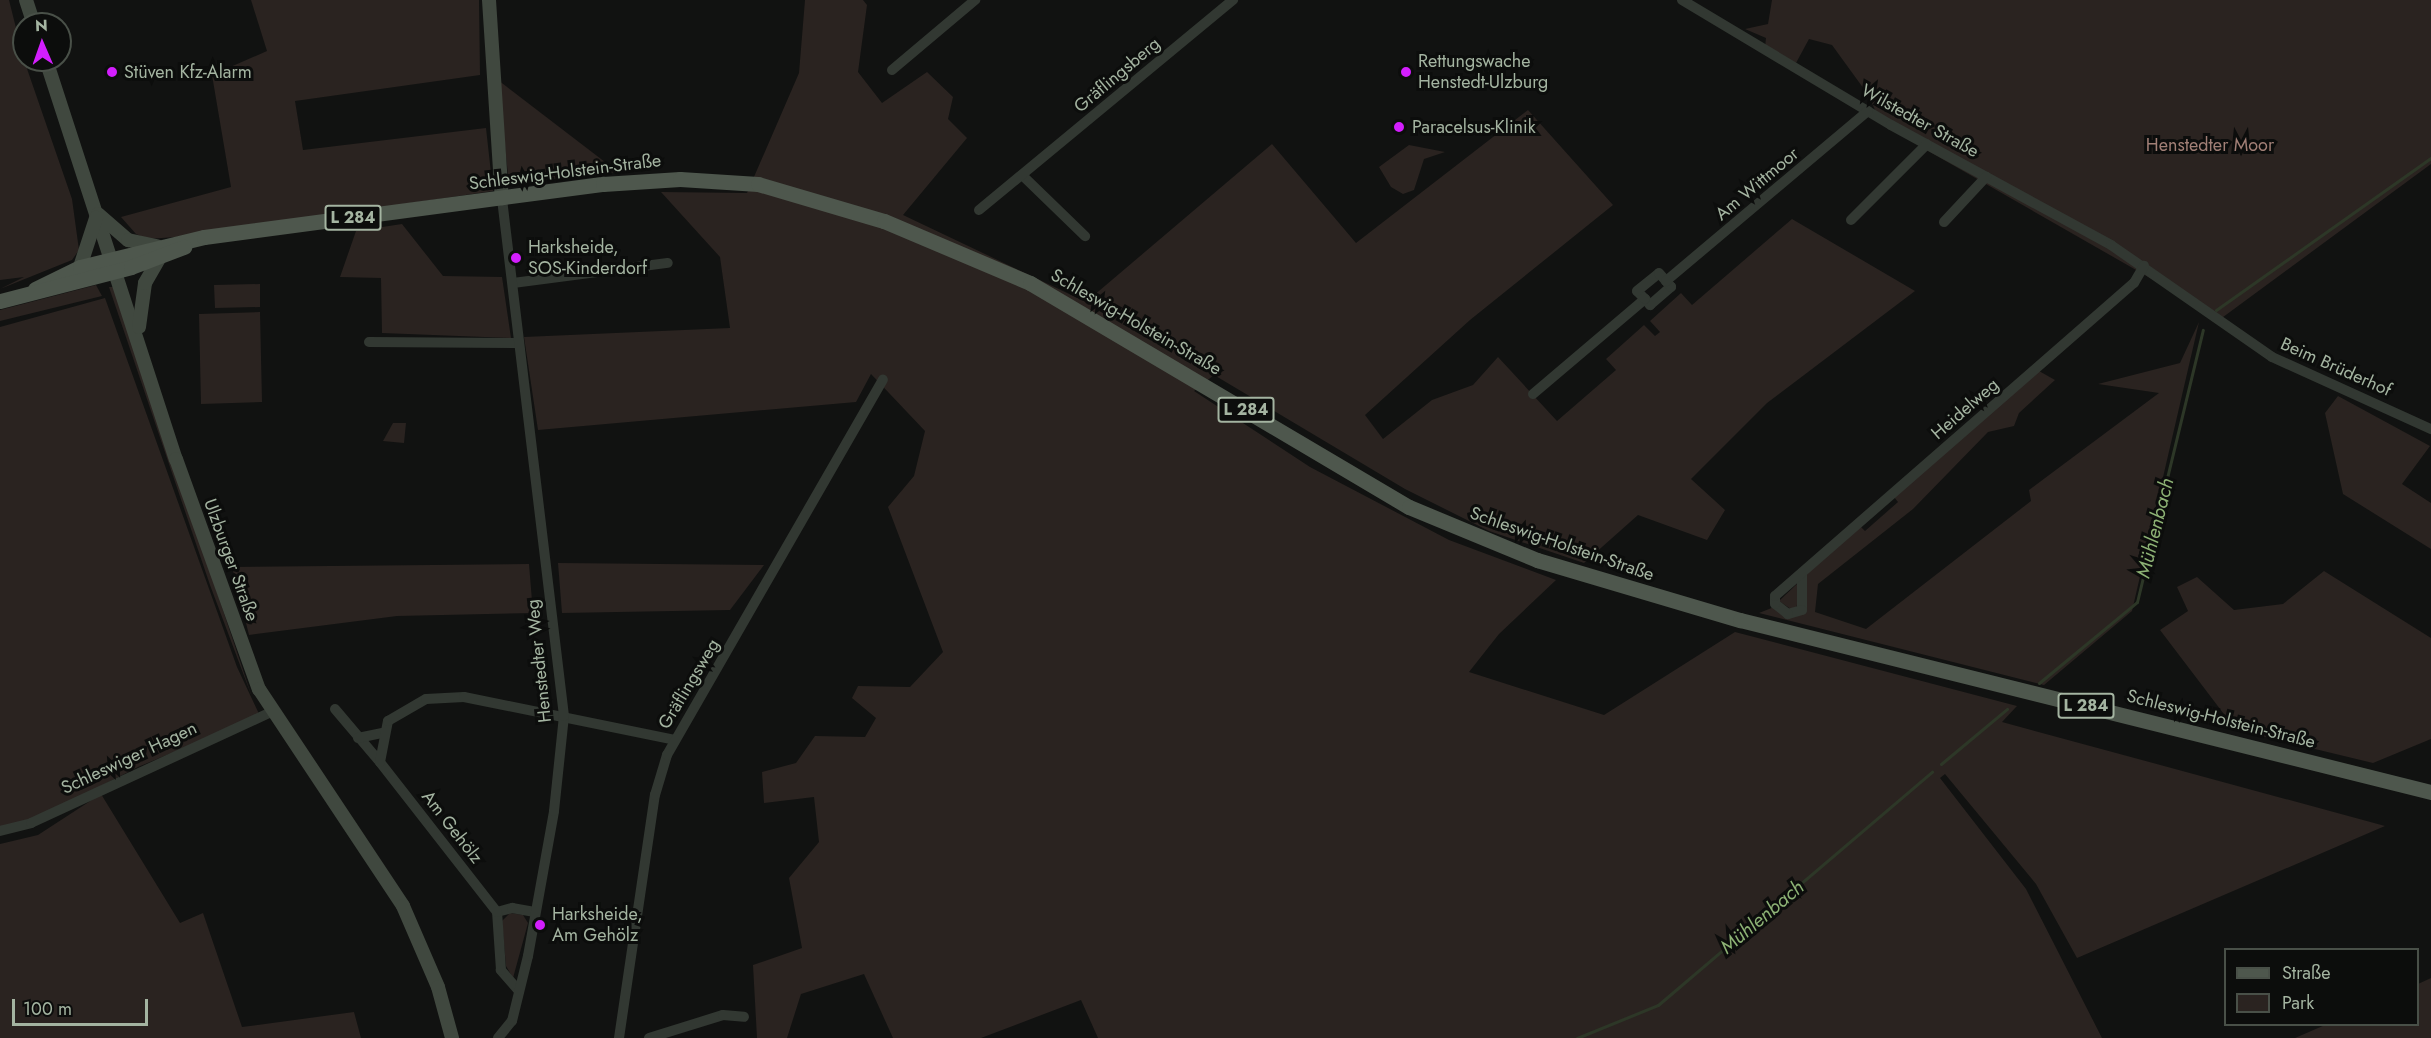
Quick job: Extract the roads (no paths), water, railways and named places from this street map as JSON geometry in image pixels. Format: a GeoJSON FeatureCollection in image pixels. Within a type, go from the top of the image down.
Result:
{"type":"FeatureCollection","features":[{"type":"Feature","properties":{"kind":"main road"},"geometry":{"type":"LineString","coordinates":[[489,0],[502,199]]}},
{"type":"Feature","properties":{"kind":"main road","name":"Ulzburger Straße"},"geometry":{"type":"LineString","coordinates":[[50,72],[141,345],[176,459],[271,712],[403,906],[438,987],[452,1038]]}},
{"type":"Feature","properties":{"kind":"main road","name":"Schleswig-Holstein-Straße"},"geometry":{"type":"LineString","coordinates":[[114,265],[204,237],[502,199],[680,179],[758,184],[822,200],[949,245],[1030,283],[1409,507],[1474,537],[1618,586],[1740,620],[2431,792]]}},
{"type":"Feature","properties":{"kind":"main road"},"geometry":{"type":"LineString","coordinates":[[97,213],[128,240],[158,252],[141,295],[141,345]]}},
{"type":"Feature","properties":{"kind":"main road"},"geometry":{"type":"LineString","coordinates":[[80,267],[93,241],[97,213]]}},
{"type":"Feature","properties":{"kind":"main road"},"geometry":{"type":"LineString","coordinates":[[35,290],[80,267],[114,265]]}},
{"type":"Feature","properties":{"kind":"main road"},"geometry":{"type":"LineString","coordinates":[[0,301],[114,265]]}},
{"type":"Feature","properties":{"kind":"street"},"geometry":{"type":"LineString","coordinates":[[892,70],[975,0]]}},
{"type":"Feature","properties":{"kind":"street","name":"Gräflingsberg"},"geometry":{"type":"LineString","coordinates":[[979,210],[1233,0]]}},
{"type":"Feature","properties":{"kind":"street","name":"Wilstedter Straße"},"geometry":{"type":"LineString","coordinates":[[1682,0],[1868,111],[2144,266]]}},
{"type":"Feature","properties":{"kind":"street","name":"Am Wittmoor"},"geometry":{"type":"LineString","coordinates":[[1533,394],[1645,299],[1637,291],[1659,273],[1666,281],[1868,111]]}},
{"type":"Feature","properties":{"kind":"street"},"geometry":{"type":"LineString","coordinates":[[1851,219],[1927,144]]}},
{"type":"Feature","properties":{"kind":"street"},"geometry":{"type":"LineString","coordinates":[[1022,175],[1085,236]]}},
{"type":"Feature","properties":{"kind":"street"},"geometry":{"type":"LineString","coordinates":[[1944,222],[1986,177]]}},
{"type":"Feature","properties":{"kind":"street","name":"Henstedter Weg"},"geometry":{"type":"LineString","coordinates":[[498,1038],[512,1021],[536,912],[564,716],[502,199]]}},
{"type":"Feature","properties":{"kind":"street"},"geometry":{"type":"LineString","coordinates":[[513,284],[668,263]]}},
{"type":"Feature","properties":{"kind":"street","name":"Beim Brüderhof"},"geometry":{"type":"LineString","coordinates":[[2144,266],[2272,357],[2431,429]]}},
{"type":"Feature","properties":{"kind":"street","name":"Heidelweg"},"geometry":{"type":"LineString","coordinates":[[1802,573],[2134,283],[2144,266]]}},
{"type":"Feature","properties":{"kind":"street"},"geometry":{"type":"LineString","coordinates":[[369,342],[519,343]]}},
{"type":"Feature","properties":{"kind":"street","name":"Gräflingsweg"},"geometry":{"type":"LineString","coordinates":[[619,1038],[655,795],[675,740],[883,380]]}},
{"type":"Feature","properties":{"kind":"street"},"geometry":{"type":"LineString","coordinates":[[380,762],[382,733],[396,712],[435,698],[484,699],[564,716],[618,732],[675,740]]}},
{"type":"Feature","properties":{"kind":"street","name":"Am Gehölz"},"geometry":{"type":"LineString","coordinates":[[335,709],[380,762],[497,912]]}},
{"type":"Feature","properties":{"kind":"street","name":"Schleswiger Hagen"},"geometry":{"type":"LineString","coordinates":[[0,831],[30,824],[271,712]]}},
{"type":"Feature","properties":{"kind":"street"},"geometry":{"type":"LineString","coordinates":[[358,738],[382,733]]}},
{"type":"Feature","properties":{"kind":"street"},"geometry":{"type":"LineString","coordinates":[[519,991],[501,970],[497,912],[512,908],[536,912]]}},
{"type":"Feature","properties":{"kind":"street"},"geometry":{"type":"LineString","coordinates":[[649,1038],[723,1015],[744,1017]]}},
{"type":"Feature","properties":{"kind":"waterway","name":"Mühlenbach"},"geometry":{"type":"LineString","coordinates":[[2216,310],[2431,158]]}},
{"type":"Feature","properties":{"kind":"waterway","name":"Mühlenbach"},"geometry":{"type":"LineString","coordinates":[[2039,683],[2137,602],[2203,330]]}},
{"type":"Feature","properties":{"kind":"waterway","name":"Mühlenbach"},"geometry":{"type":"LineString","coordinates":[[1941,764],[2007,709]]}},
{"type":"Feature","properties":{"kind":"waterway","name":"Mühlenbach"},"geometry":{"type":"LineString","coordinates":[[1577,1038],[1658,1005],[1932,772]]}},
{"type":"Feature","properties":{"kind":"place","name":"Stüven Kfz-Alarm"},"geometry":{"type":"Point","coordinates":[112,72]}},
{"type":"Feature","properties":{"kind":"place","name":"Rettungswache Henstedt-Ulzburg"},"geometry":{"type":"Point","coordinates":[1406,72]}},
{"type":"Feature","properties":{"kind":"place","name":"Paracelsus-Klinik"},"geometry":{"type":"Point","coordinates":[1399,127]}},
{"type":"Feature","properties":{"kind":"place","name":"Harksheide, SOS-Kinderdorf"},"geometry":{"type":"Point","coordinates":[516,258]}},
{"type":"Feature","properties":{"kind":"place","name":"Harksheide, Am Gehölz"},"geometry":{"type":"Point","coordinates":[540,925]}},
{"type":"Feature","properties":{"kind":"park label","name":"Henstedter Moor"},"geometry":{"type":"Point","coordinates":[2210,145]}}]}
